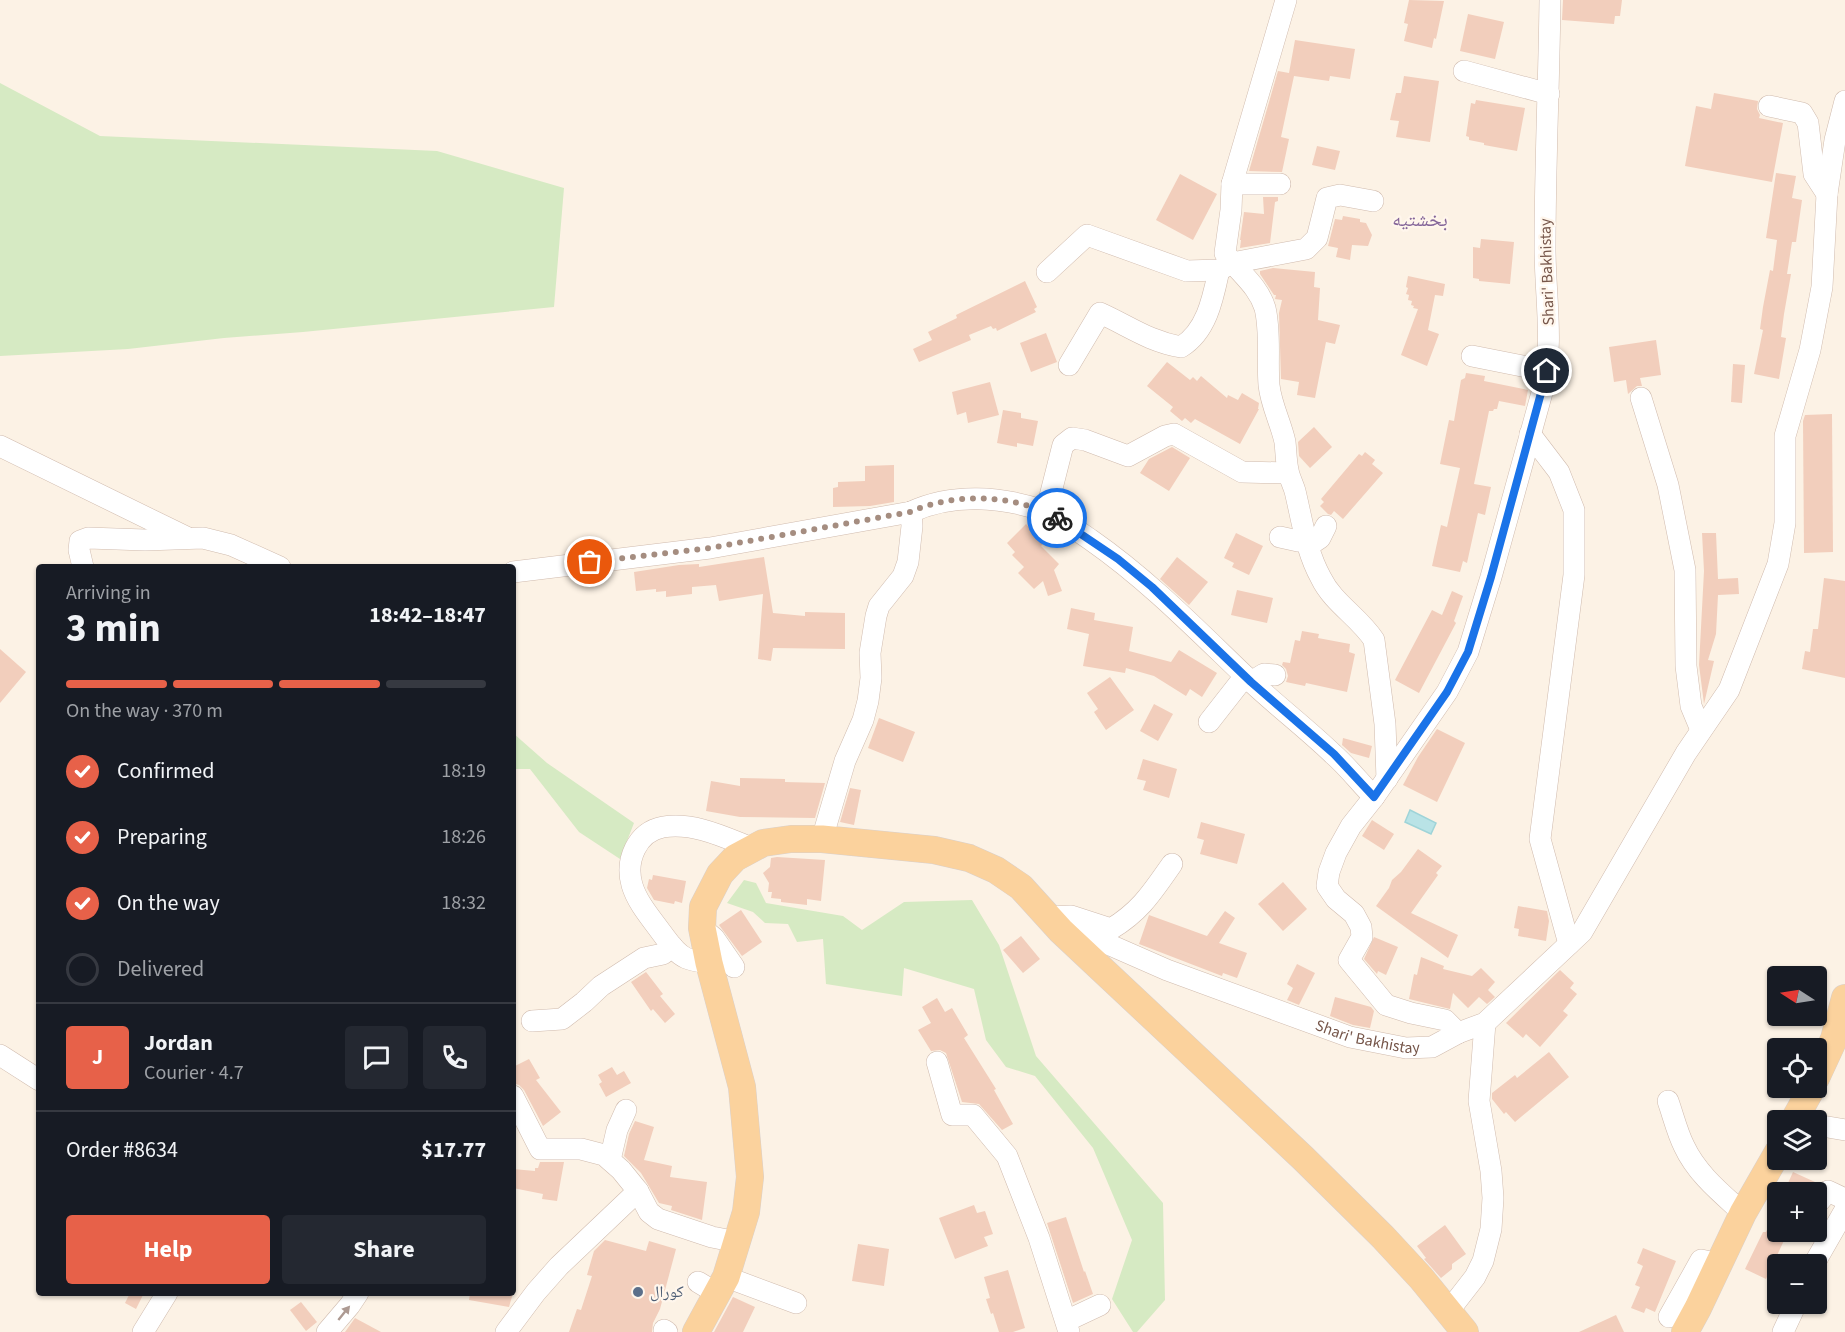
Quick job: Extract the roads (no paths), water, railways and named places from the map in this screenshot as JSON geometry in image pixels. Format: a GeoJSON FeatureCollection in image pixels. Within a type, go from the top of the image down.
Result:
{"type":"FeatureCollection","features":[{"type":"Feature","properties":{"kind":"main road"},"geometry":{"type":"LineString","coordinates":[[696,1332],[714,1284],[737,1242],[746,1212],[750,1177],[742,1088],[721,965],[702,928],[703,907],[720,874],[735,858],[763,843],[791,839],[822,839],[934,850],[969,858],[996,870],[1021,887],[1055,924],[1375,1229],[1421,1278],[1456,1322]]}},
{"type":"Feature","properties":{"kind":"main road"},"geometry":{"type":"LineString","coordinates":[[1827,1054],[1834,1039],[1845,998]]}},
{"type":"Feature","properties":{"kind":"main road"},"geometry":{"type":"LineString","coordinates":[[1677,1324],[1719,1264],[1743,1213],[1768,1170]]}},
{"type":"Feature","properties":{"kind":"street"},"geometry":{"type":"LineString","coordinates":[[1069,365],[1100,313],[1144,337],[1181,347],[1190,341],[1203,325],[1226,267],[1232,184],[1286,0]]}},
{"type":"Feature","properties":{"kind":"street","name":"Shari' Bakhistay"},"geometry":{"type":"LineString","coordinates":[[1055,924],[1085,934],[1167,970],[1350,1037],[1406,1048],[1432,1047],[1458,1033],[1445,1020],[1386,1005],[1350,960],[1362,937],[1361,927],[1354,914],[1336,899],[1327,886],[1329,872],[1336,854],[1351,826],[1387,779],[1447,692],[1468,652],[1491,577],[1547,371],[1545,219],[1550,0]]}},
{"type":"Feature","properties":{"kind":"street"},"geometry":{"type":"LineString","coordinates":[[1464,71],[1549,94]]}},
{"type":"Feature","properties":{"kind":"street"},"geometry":{"type":"LineString","coordinates":[[1458,1033],[1485,1023],[1582,932],[1701,730],[1728,690],[1778,564],[1785,523],[1785,436],[1810,350],[1822,287],[1827,194],[1835,140],[1845,101]]}},
{"type":"Feature","properties":{"kind":"street"},"geometry":{"type":"LineString","coordinates":[[1769,106],[1802,113],[1808,123],[1814,174],[1827,194]]}},
{"type":"Feature","properties":{"kind":"street"},"geometry":{"type":"LineString","coordinates":[[1232,184],[1280,184]]}},
{"type":"Feature","properties":{"kind":"street"},"geometry":{"type":"LineString","coordinates":[[1047,272],[1087,235],[1187,271],[1226,267],[1306,249],[1317,238],[1327,198],[1340,195],[1373,201]]}},
{"type":"Feature","properties":{"kind":"street"},"geometry":{"type":"LineString","coordinates":[[1226,267],[1248,277],[1265,307],[1269,387],[1285,441],[1288,473],[1295,489],[1308,544],[1326,586],[1374,640],[1385,724],[1387,779]]}},
{"type":"Feature","properties":{"kind":"street"},"geometry":{"type":"LineString","coordinates":[[1472,356],[1547,371]]}},
{"type":"Feature","properties":{"kind":"street"},"geometry":{"type":"LineString","coordinates":[[1641,398],[1668,485],[1685,570],[1686,666],[1691,706],[1701,730]]}},
{"type":"Feature","properties":{"kind":"street"},"geometry":{"type":"LineString","coordinates":[[1046,512],[1063,445],[1072,438],[1085,440],[1128,456],[1165,436],[1174,434],[1242,471],[1288,473]]}},
{"type":"Feature","properties":{"kind":"street"},"geometry":{"type":"LineString","coordinates":[[1530,434],[1559,472],[1574,510],[1574,575],[1540,839],[1569,944]]}},
{"type":"Feature","properties":{"kind":"street"},"geometry":{"type":"LineString","coordinates":[[0,446],[189,538]]}},
{"type":"Feature","properties":{"kind":"street"},"geometry":{"type":"LineString","coordinates":[[516,572],[710,548],[910,512],[939,502],[974,498],[1003,501],[1046,512],[1118,559],[1152,587],[1248,679],[1334,754],[1374,797]]}},
{"type":"Feature","properties":{"kind":"street"},"geometry":{"type":"LineString","coordinates":[[822,839],[845,761],[863,720],[868,701],[871,678],[870,653],[879,606],[903,576],[908,562],[912,526],[910,512]]}},
{"type":"Feature","properties":{"kind":"street"},"geometry":{"type":"LineString","coordinates":[[1280,537],[1308,544],[1320,538],[1326,526]]}},
{"type":"Feature","properties":{"kind":"street"},"geometry":{"type":"LineString","coordinates":[[82,564],[79,550],[80,541],[88,537],[145,540],[203,538],[231,545],[273,564]]}},
{"type":"Feature","properties":{"kind":"street"},"geometry":{"type":"LineString","coordinates":[[1209,722],[1248,679],[1264,674],[1275,675]]}},
{"type":"Feature","properties":{"kind":"street"},"geometry":{"type":"LineString","coordinates":[[721,965],[686,958],[672,946],[638,898],[630,872],[632,861],[639,840],[652,831],[664,827],[699,828],[752,848]]}},
{"type":"Feature","properties":{"kind":"street"},"geometry":{"type":"LineString","coordinates":[[1055,924],[1071,916],[1111,929],[1130,917],[1148,898],[1172,864]]}},
{"type":"Feature","properties":{"kind":"street"},"geometry":{"type":"LineString","coordinates":[[532,1021],[562,1019],[601,986],[644,958],[663,954],[672,946]]}},
{"type":"Feature","properties":{"kind":"street"},"geometry":{"type":"LineString","coordinates":[[1456,1322],[1483,1262],[1491,1229],[1493,1198],[1491,1171],[1479,1101],[1485,1023]]}},
{"type":"Feature","properties":{"kind":"street"},"geometry":{"type":"LineString","coordinates":[[0,1054],[36,1078]]}},
{"type":"Feature","properties":{"kind":"street"},"geometry":{"type":"LineString","coordinates":[[937,1062],[952,1115],[973,1115],[1007,1156],[1039,1238],[1047,1286],[1067,1326],[1100,1305]]}},
{"type":"Feature","properties":{"kind":"street"},"geometry":{"type":"LineString","coordinates":[[1668,1101],[1683,1145],[1695,1166],[1743,1213]]}},
{"type":"Feature","properties":{"kind":"street"},"geometry":{"type":"LineString","coordinates":[[516,1102],[540,1149],[581,1149],[604,1155],[621,1170],[638,1191],[649,1212],[658,1220],[712,1237],[737,1242]]}},
{"type":"Feature","properties":{"kind":"street"},"geometry":{"type":"LineString","coordinates":[[610,1160],[617,1130],[626,1110]]}},
{"type":"Feature","properties":{"kind":"street"},"geometry":{"type":"LineString","coordinates":[[1827,1127],[1845,1130]]}},
{"type":"Feature","properties":{"kind":"street"},"geometry":{"type":"LineString","coordinates":[[506,1332],[559,1266],[638,1191]]}},
{"type":"Feature","properties":{"kind":"street"},"geometry":{"type":"LineString","coordinates":[[1827,1192],[1845,1199]]}},
{"type":"Feature","properties":{"kind":"street"},"geometry":{"type":"LineString","coordinates":[[1820,1254],[1845,1210]]}},
{"type":"Feature","properties":{"kind":"street"},"geometry":{"type":"LineString","coordinates":[[714,1284],[796,1303]]}},
{"type":"Feature","properties":{"kind":"street"},"geometry":{"type":"LineString","coordinates":[[143,1332],[165,1296]]}},
{"type":"Feature","properties":{"kind":"street"},"geometry":{"type":"LineString","coordinates":[[327,1332],[356,1296]]}},
{"type":"Feature","properties":{"kind":"street"},"geometry":{"type":"LineString","coordinates":[[1783,1332],[1791,1314]]}},
{"type":"Feature","properties":{"kind":"water"},"geometry":{"type":"Polygon","coordinates":[[[1410,810],[1436,823],[1431,834],[1405,822],[1410,810]]]}},
{"type":"Feature","properties":{"kind":"place","name":"كورال"},"geometry":{"type":"Point","coordinates":[638,1292]}},
{"type":"Feature","properties":{"kind":"district","name":"بخشتيه"},"geometry":{"type":"Point","coordinates":[1420,220]}}]}
